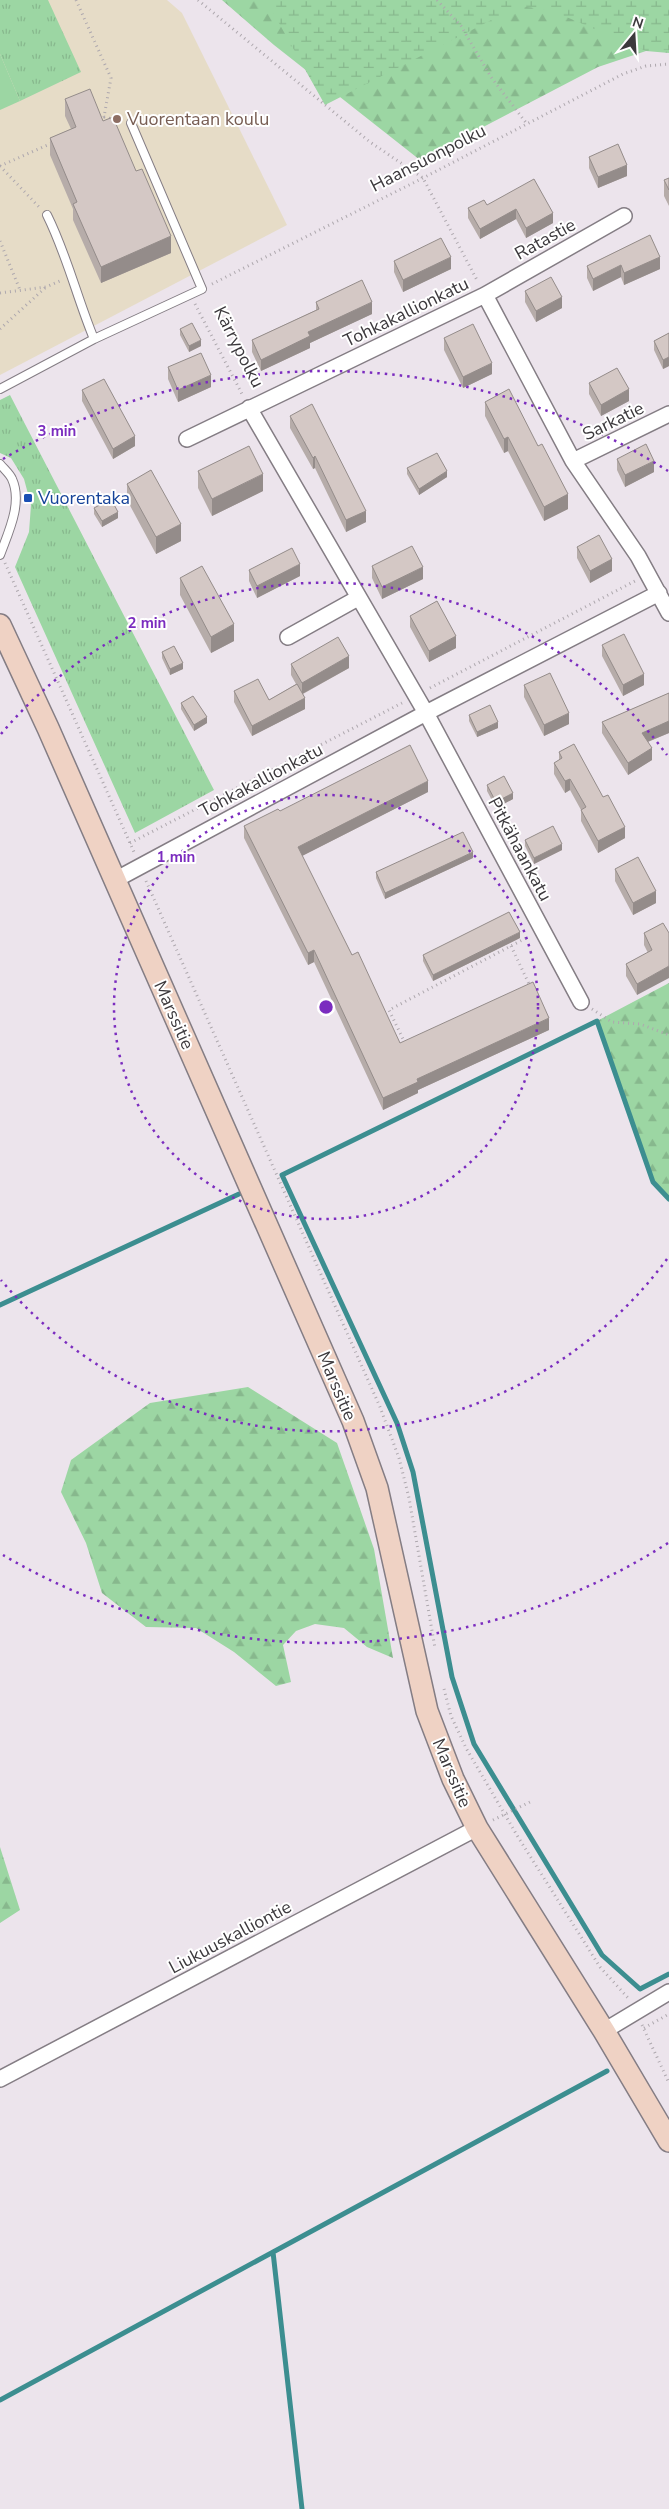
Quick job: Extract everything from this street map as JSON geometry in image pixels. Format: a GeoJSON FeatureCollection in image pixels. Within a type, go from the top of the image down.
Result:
{"type":"FeatureCollection","features":[{"type":"Feature","properties":{"kind":"main road","name":"Marssitie"},"geometry":{"type":"LineString","coordinates":[[0,625],[48,728],[353,1421],[377,1488],[427,1711],[453,1779],[477,1828],[604,2031],[669,2141]]}},
{"type":"Feature","properties":{"kind":"street","name":"Ratastie"},"geometry":{"type":"LineString","coordinates":[[485,295],[624,216]]}},
{"type":"Feature","properties":{"kind":"street","name":"Tohkakallionkatu"},"geometry":{"type":"LineString","coordinates":[[114,880],[426,713],[659,593],[649,574],[573,461],[485,295],[249,408]]}},
{"type":"Feature","properties":{"kind":"street","name":"Kärrypolku"},"geometry":{"type":"LineString","coordinates":[[187,439],[249,408]]}},
{"type":"Feature","properties":{"kind":"street"},"geometry":{"type":"LineString","coordinates":[[249,408],[426,713]]}},
{"type":"Feature","properties":{"kind":"street","name":"Sarkatie"},"geometry":{"type":"LineString","coordinates":[[573,461],[669,414]]}},
{"type":"Feature","properties":{"kind":"street"},"geometry":{"type":"LineString","coordinates":[[659,593],[669,613]]}},
{"type":"Feature","properties":{"kind":"street"},"geometry":{"type":"LineString","coordinates":[[288,637],[358,598]]}},
{"type":"Feature","properties":{"kind":"street","name":"Pitkähaankatu"},"geometry":{"type":"LineString","coordinates":[[426,713],[582,1002]]}},
{"type":"Feature","properties":{"kind":"street","name":"Liukuuskalliontie"},"geometry":{"type":"LineString","coordinates":[[0,2079],[477,1828]]}},
{"type":"Feature","properties":{"kind":"street"},"geometry":{"type":"LineString","coordinates":[[604,2031],[669,1992]]}},
{"type":"Feature","properties":{"kind":"lane"},"geometry":{"type":"LineString","coordinates":[[0,389],[94,339],[202,289],[131,123]]}},
{"type":"Feature","properties":{"kind":"lane"},"geometry":{"type":"LineString","coordinates":[[47,215],[61,243],[94,339]]}},
{"type":"Feature","properties":{"kind":"lane"},"geometry":{"type":"LineString","coordinates":[[0,464],[12,478],[16,493],[13,518],[0,555]]}},
{"type":"Feature","properties":{"kind":"path"},"geometry":{"type":"LineString","coordinates":[[76,0],[111,78],[104,117],[95,121]]}},
{"type":"Feature","properties":{"kind":"path"},"geometry":{"type":"LineString","coordinates":[[198,0],[370,142],[423,178],[485,295]]}},
{"type":"Feature","properties":{"kind":"path"},"geometry":{"type":"LineString","coordinates":[[437,0],[461,26],[491,77],[526,124]]}},
{"type":"Feature","properties":{"kind":"path","name":"Haansuonpolku"},"geometry":{"type":"LineString","coordinates":[[202,289],[423,178],[622,74],[646,66],[669,64]]}},
{"type":"Feature","properties":{"kind":"path"},"geometry":{"type":"LineString","coordinates":[[47,215],[0,166],[53,143]]}},
{"type":"Feature","properties":{"kind":"path"},"geometry":{"type":"LineString","coordinates":[[0,241],[20,290]]}},
{"type":"Feature","properties":{"kind":"path"},"geometry":{"type":"LineString","coordinates":[[0,293],[46,287],[71,276]]}},
{"type":"Feature","properties":{"kind":"path"},"geometry":{"type":"LineString","coordinates":[[0,329],[46,287]]}},
{"type":"Feature","properties":{"kind":"path","name":"Kärrypolku"},"geometry":{"type":"LineString","coordinates":[[191,295],[249,408]]}},
{"type":"Feature","properties":{"kind":"path"},"geometry":{"type":"LineString","coordinates":[[130,843],[649,574]]}},
{"type":"Feature","properties":{"kind":"path"},"geometry":{"type":"LineString","coordinates":[[406,1046],[390,1010],[542,929]]}},
{"type":"Feature","properties":{"kind":"path"},"geometry":{"type":"LineString","coordinates":[[511,946],[531,988],[522,992]]}},
{"type":"Feature","properties":{"kind":"path"},"geometry":{"type":"LineString","coordinates":[[582,1002],[612,1022],[640,1024],[669,1035]]}},
{"type":"Feature","properties":{"kind":"path"},"geometry":{"type":"LineString","coordinates":[[511,1811],[530,1802]]}},
{"type":"Feature","properties":{"kind":"path"},"geometry":{"type":"LineString","coordinates":[[644,2028],[669,2014]]}},
{"type":"Feature","properties":{"kind":"shaded area","name":"Vuorentaan koulu"},"geometry":{"type":"Polygon","coordinates":[[[0,0],[167,0],[182,13],[287,225],[0,375],[0,0]]]}},
{"type":"Feature","properties":{"kind":"green space"},"geometry":{"type":"Polygon","coordinates":[[[0,0],[48,0],[81,72],[20,101],[0,54],[0,0]]]}},
{"type":"Feature","properties":{"kind":"green space"},"geometry":{"type":"Polygon","coordinates":[[[222,0],[669,0],[669,53],[646,51],[598,67],[420,160],[274,45],[222,0]]]}},
{"type":"Feature","properties":{"kind":"green space"},"geometry":{"type":"Polygon","coordinates":[[[266,0],[669,0],[669,50],[646,51],[550,10],[519,6],[325,105],[266,0]]]}},
{"type":"Feature","properties":{"kind":"green space"},"geometry":{"type":"Polygon","coordinates":[[[0,54],[20,101],[0,110],[0,54]]]}},
{"type":"Feature","properties":{"kind":"green space"},"geometry":{"type":"Polygon","coordinates":[[[10,395],[214,790],[135,833],[15,567],[29,532],[31,505],[24,479],[11,458],[0,453],[0,400],[10,395]]]}},
{"type":"Feature","properties":{"kind":"green space"},"geometry":{"type":"Polygon","coordinates":[[[669,983],[669,1199],[653,1182],[597,1021],[669,983]]]}},
{"type":"Feature","properties":{"kind":"green space"},"geometry":{"type":"Polygon","coordinates":[[[248,1387],[337,1443],[374,1549],[393,1658],[367,1647],[344,1628],[315,1624],[296,1631],[283,1645],[291,1682],[276,1686],[234,1652],[196,1628],[146,1627],[102,1593],[86,1543],[61,1492],[71,1460],[150,1403],[248,1387]]]}},
{"type":"Feature","properties":{"kind":"green space"},"geometry":{"type":"Polygon","coordinates":[[[0,1847],[20,1910],[0,1923],[0,1847]]]}},
{"type":"Feature","properties":{"kind":"building"},"geometry":{"type":"Polygon","coordinates":[[[90,89],[103,121],[113,117],[136,171],[142,169],[171,236],[101,267],[73,204],[77,202],[50,138],[76,127],[65,99],[90,89]]]}},
{"type":"Feature","properties":{"kind":"building"},"geometry":{"type":"Polygon","coordinates":[[[618,144],[627,165],[598,177],[589,157],[618,144]]]}},
{"type":"Feature","properties":{"kind":"building"},"geometry":{"type":"Polygon","coordinates":[[[669,178],[669,190],[664,180],[669,178]]]}},
{"type":"Feature","properties":{"kind":"building"},"geometry":{"type":"Polygon","coordinates":[[[534,179],[553,213],[526,228],[516,209],[480,229],[468,208],[484,200],[487,205],[534,179]]]}},
{"type":"Feature","properties":{"kind":"building"},"geometry":{"type":"Polygon","coordinates":[[[650,235],[660,257],[624,273],[621,265],[593,279],[587,266],[650,235]]]}},
{"type":"Feature","properties":{"kind":"building"},"geometry":{"type":"Polygon","coordinates":[[[441,238],[451,257],[403,280],[394,261],[441,238]]]}},
{"type":"Feature","properties":{"kind":"building"},"geometry":{"type":"Polygon","coordinates":[[[551,277],[562,297],[536,311],[525,291],[551,277]]]}},
{"type":"Feature","properties":{"kind":"building"},"geometry":{"type":"Polygon","coordinates":[[[362,280],[372,302],[308,332],[310,336],[261,360],[252,340],[319,309],[316,302],[362,280]]]}},
{"type":"Feature","properties":{"kind":"building"},"geometry":{"type":"Polygon","coordinates":[[[192,323],[201,340],[189,346],[180,329],[192,323]]]}},
{"type":"Feature","properties":{"kind":"building"},"geometry":{"type":"Polygon","coordinates":[[[473,324],[492,363],[463,377],[444,338],[473,324]]]}},
{"type":"Feature","properties":{"kind":"building"},"geometry":{"type":"Polygon","coordinates":[[[669,333],[669,357],[663,360],[654,341],[669,333]]]}},
{"type":"Feature","properties":{"kind":"building"},"geometry":{"type":"Polygon","coordinates":[[[201,353],[211,375],[178,390],[168,367],[201,353]]]}},
{"type":"Feature","properties":{"kind":"building"},"geometry":{"type":"Polygon","coordinates":[[[617,368],[629,389],[601,405],[589,383],[617,368]]]}},
{"type":"Feature","properties":{"kind":"building"},"geometry":{"type":"Polygon","coordinates":[[[104,379],[135,436],[113,449],[82,390],[104,379]]]}},
{"type":"Feature","properties":{"kind":"building"},"geometry":{"type":"Polygon","coordinates":[[[509,389],[538,446],[542,444],[568,494],[544,507],[508,437],[504,439],[485,402],[509,389]]]}},
{"type":"Feature","properties":{"kind":"building"},"geometry":{"type":"Polygon","coordinates":[[[312,404],[366,511],[346,520],[315,456],[313,458],[290,416],[312,404]]]}},
{"type":"Feature","properties":{"kind":"building"},"geometry":{"type":"Polygon","coordinates":[[[646,444],[654,461],[625,475],[617,459],[646,444]]]}},
{"type":"Feature","properties":{"kind":"building"},"geometry":{"type":"Polygon","coordinates":[[[249,446],[263,474],[212,499],[198,471],[249,446]]]}},
{"type":"Feature","properties":{"kind":"building"},"geometry":{"type":"Polygon","coordinates":[[[437,453],[447,471],[419,489],[407,468],[437,453]]]}},
{"type":"Feature","properties":{"kind":"building"},"geometry":{"type":"Polygon","coordinates":[[[151,470],[181,524],[156,537],[127,484],[151,470]]]}},
{"type":"Feature","properties":{"kind":"building"},"geometry":{"type":"Polygon","coordinates":[[[111,499],[118,512],[102,521],[94,508],[111,499]]]}},
{"type":"Feature","properties":{"kind":"building"},"geometry":{"type":"Polygon","coordinates":[[[599,535],[612,559],[590,571],[577,547],[599,535]]]}},
{"type":"Feature","properties":{"kind":"building"},"geometry":{"type":"Polygon","coordinates":[[[412,546],[423,567],[382,587],[372,566],[412,546]]]}},
{"type":"Feature","properties":{"kind":"building"},"geometry":{"type":"Polygon","coordinates":[[[292,548],[300,564],[257,586],[249,570],[292,548]]]}},
{"type":"Feature","properties":{"kind":"building"},"geometry":{"type":"Polygon","coordinates":[[[202,566],[234,624],[211,637],[180,578],[202,566]]]}},
{"type":"Feature","properties":{"kind":"building"},"geometry":{"type":"Polygon","coordinates":[[[437,601],[456,636],[429,651],[410,616],[437,601]]]}},
{"type":"Feature","properties":{"kind":"building"},"geometry":{"type":"Polygon","coordinates":[[[624,634],[644,674],[623,685],[602,645],[624,634]]]}},
{"type":"Feature","properties":{"kind":"building"},"geometry":{"type":"Polygon","coordinates":[[[338,637],[349,656],[302,683],[291,664],[338,637]]]}},
{"type":"Feature","properties":{"kind":"building"},"geometry":{"type":"Polygon","coordinates":[[[174,646],[183,663],[170,669],[162,652],[174,646]]]}},
{"type":"Feature","properties":{"kind":"building"},"geometry":{"type":"Polygon","coordinates":[[[550,673],[569,713],[544,725],[524,685],[550,673]]]}},
{"type":"Feature","properties":{"kind":"building"},"geometry":{"type":"Polygon","coordinates":[[[258,679],[269,700],[297,684],[305,698],[252,726],[234,691],[258,679]]]}},
{"type":"Feature","properties":{"kind":"building"},"geometry":{"type":"Polygon","coordinates":[[[669,693],[669,721],[642,733],[652,748],[628,763],[602,722],[669,693]]]}},
{"type":"Feature","properties":{"kind":"building"},"geometry":{"type":"Polygon","coordinates":[[[193,696],[207,717],[194,725],[181,703],[193,696]]]}},
{"type":"Feature","properties":{"kind":"building"},"geometry":{"type":"Polygon","coordinates":[[[490,705],[498,722],[477,732],[469,715],[490,705]]]}},
{"type":"Feature","properties":{"kind":"building"},"geometry":{"type":"Polygon","coordinates":[[[574,744],[603,797],[608,795],[625,827],[598,841],[581,810],[586,807],[570,779],[565,781],[554,763],[562,758],[559,752],[574,744]]]}},
{"type":"Feature","properties":{"kind":"building"},"geometry":{"type":"Polygon","coordinates":[[[410,745],[428,781],[298,847],[352,955],[358,952],[400,1043],[533,982],[549,1018],[417,1079],[418,1082],[383,1098],[314,950],[308,953],[244,826],[278,809],[280,811],[410,745]]]}},
{"type":"Feature","properties":{"kind":"building"},"geometry":{"type":"Polygon","coordinates":[[[504,776],[513,793],[496,802],[487,785],[504,776]]]}},
{"type":"Feature","properties":{"kind":"building"},"geometry":{"type":"Polygon","coordinates":[[[553,826],[562,844],[534,858],[525,840],[553,826]]]}},
{"type":"Feature","properties":{"kind":"building"},"geometry":{"type":"Polygon","coordinates":[[[463,832],[473,852],[385,893],[376,872],[463,832]]]}},
{"type":"Feature","properties":{"kind":"building"},"geometry":{"type":"Polygon","coordinates":[[[638,857],[656,891],[633,903],[615,869],[638,857]]]}},
{"type":"Feature","properties":{"kind":"building"},"geometry":{"type":"Polygon","coordinates":[[[509,912],[520,932],[433,975],[423,955],[509,912]]]}},
{"type":"Feature","properties":{"kind":"building"},"geometry":{"type":"Polygon","coordinates":[[[663,923],[669,933],[669,966],[637,984],[626,964],[652,950],[644,933],[663,923]]]}},
{"type":"Feature","properties":{"kind":"waterway"},"geometry":{"type":"LineString","coordinates":[[669,1199],[653,1182],[597,1021],[282,1175],[397,1423],[413,1472],[452,1677],[474,1744],[602,1955],[640,1989],[669,1974]]}},
{"type":"Feature","properties":{"kind":"waterway"},"geometry":{"type":"LineString","coordinates":[[0,1305],[239,1194]]}},
{"type":"Feature","properties":{"kind":"waterway"},"geometry":{"type":"LineString","coordinates":[[0,2400],[607,2071]]}},
{"type":"Feature","properties":{"kind":"waterway"},"geometry":{"type":"LineString","coordinates":[[273,2252],[302,2509]]}},
{"type":"Feature","properties":{"kind":"place","name":"Vuorentaan koulu"},"geometry":{"type":"Point","coordinates":[117,119]}},
{"type":"Feature","properties":{"kind":"place","name":"Vuorentaka"},"geometry":{"type":"Point","coordinates":[28,498]}}]}
